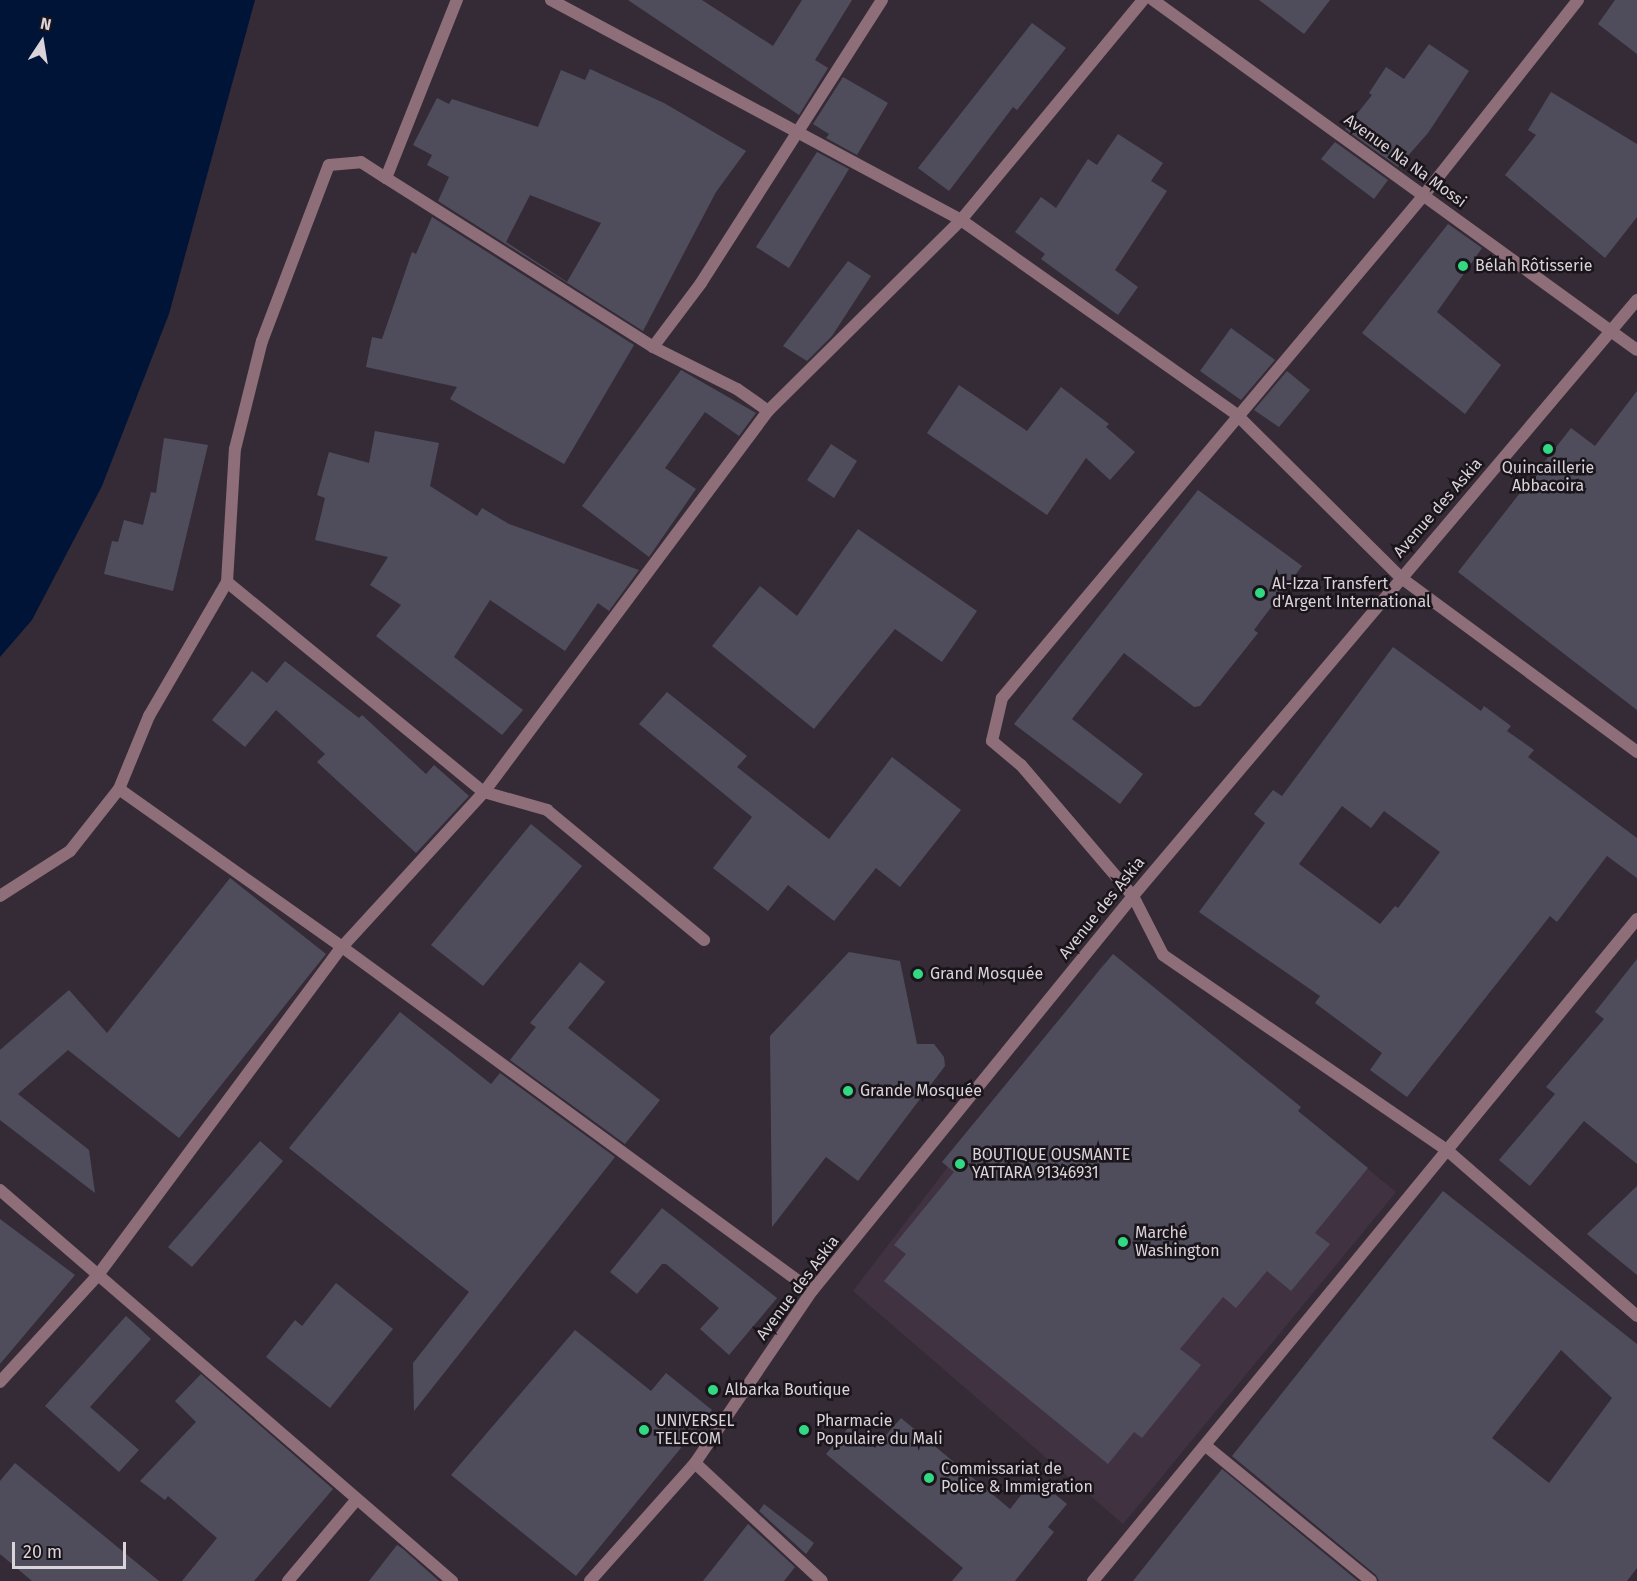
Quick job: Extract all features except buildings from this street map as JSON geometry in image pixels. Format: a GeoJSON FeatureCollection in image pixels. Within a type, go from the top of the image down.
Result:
{"type":"FeatureCollection","features":[{"type":"Feature","properties":{"kind":"street"},"geometry":{"type":"LineString","coordinates":[[386,178],[457,0]]}},
{"type":"Feature","properties":{"kind":"street"},"geometry":{"type":"LineString","coordinates":[[551,0],[961,220],[1237,415],[1400,577],[1637,752]]}},
{"type":"Feature","properties":{"kind":"street"},"geometry":{"type":"LineString","coordinates":[[653,347],[701,284],[796,131],[882,0]]}},
{"type":"Feature","properties":{"kind":"street"},"geometry":{"type":"LineString","coordinates":[[0,1382],[98,1275],[342,946],[484,792],[768,411],[961,220],[1143,0]]}},
{"type":"Feature","properties":{"kind":"street","name":"Avenue Na Na Mossi"},"geometry":{"type":"LineString","coordinates":[[1153,0],[1637,350]]}},
{"type":"Feature","properties":{"kind":"street"},"geometry":{"type":"LineString","coordinates":[[1578,0],[1424,195],[1237,415],[1002,698],[992,741],[1021,765],[1133,896],[1163,955],[1448,1151],[1637,1316]]}},
{"type":"Feature","properties":{"kind":"street"},"geometry":{"type":"LineString","coordinates":[[0,896],[70,851],[119,789],[149,716],[227,582],[235,449],[262,341],[328,165],[361,162],[653,347],[738,389],[768,411]]}},
{"type":"Feature","properties":{"kind":"street","name":"Avenue des Askia"},"geometry":{"type":"LineString","coordinates":[[590,1581],[695,1463],[812,1291],[1133,896],[1400,577],[1637,300]]}},
{"type":"Feature","properties":{"kind":"street"},"geometry":{"type":"LineString","coordinates":[[227,582],[484,792],[547,810],[704,940]]}},
{"type":"Feature","properties":{"kind":"street"},"geometry":{"type":"LineString","coordinates":[[119,789],[342,946],[812,1291]]}},
{"type":"Feature","properties":{"kind":"street"},"geometry":{"type":"LineString","coordinates":[[1094,1581],[1637,919]]}},
{"type":"Feature","properties":{"kind":"street"},"geometry":{"type":"LineString","coordinates":[[0,1190],[452,1581]]}},
{"type":"Feature","properties":{"kind":"street"},"geometry":{"type":"LineString","coordinates":[[1206,1446],[1371,1581]]}},
{"type":"Feature","properties":{"kind":"street"},"geometry":{"type":"LineString","coordinates":[[695,1463],[822,1581]]}},
{"type":"Feature","properties":{"kind":"street"},"geometry":{"type":"LineString","coordinates":[[288,1581],[357,1499]]}},
{"type":"Feature","properties":{"kind":"shaded area","name":"Marché Washington"},"geometry":{"type":"Polygon","coordinates":[[[1111,960],[1396,1192],[1123,1524],[853,1291],[1103,964],[1111,960]]]}},
{"type":"Feature","properties":{"kind":"water"},"geometry":{"type":"Polygon","coordinates":[[[0,0],[255,0],[169,314],[102,486],[32,620],[0,657],[0,0]]]}},
{"type":"Feature","properties":{"kind":"place","name":"Bélah Rôtisserie"},"geometry":{"type":"Point","coordinates":[1463,266]}},
{"type":"Feature","properties":{"kind":"place","name":"Quincaillerie Abbacoira"},"geometry":{"type":"Point","coordinates":[1548,449]}},
{"type":"Feature","properties":{"kind":"place","name":"Al-Izza Transfert d'Argent International"},"geometry":{"type":"Point","coordinates":[1260,593]}},
{"type":"Feature","properties":{"kind":"place","name":"Grand Mosquée"},"geometry":{"type":"Point","coordinates":[918,974]}},
{"type":"Feature","properties":{"kind":"place","name":"Grande Mosquée"},"geometry":{"type":"Point","coordinates":[848,1091]}},
{"type":"Feature","properties":{"kind":"place","name":"BOUTIQUE OUSMANTE YATTARA 91346931"},"geometry":{"type":"Point","coordinates":[960,1164]}},
{"type":"Feature","properties":{"kind":"place","name":"Marché Washington"},"geometry":{"type":"Point","coordinates":[1123,1242]}},
{"type":"Feature","properties":{"kind":"place","name":"Albarka Boutique"},"geometry":{"type":"Point","coordinates":[713,1390]}},
{"type":"Feature","properties":{"kind":"place","name":"UNIVERSEL TELECOM"},"geometry":{"type":"Point","coordinates":[644,1430]}},
{"type":"Feature","properties":{"kind":"place","name":"Pharmacie Populaire du Mali"},"geometry":{"type":"Point","coordinates":[804,1430]}},
{"type":"Feature","properties":{"kind":"place","name":"Commissariat de Police & Immigration"},"geometry":{"type":"Point","coordinates":[929,1478]}}]}
